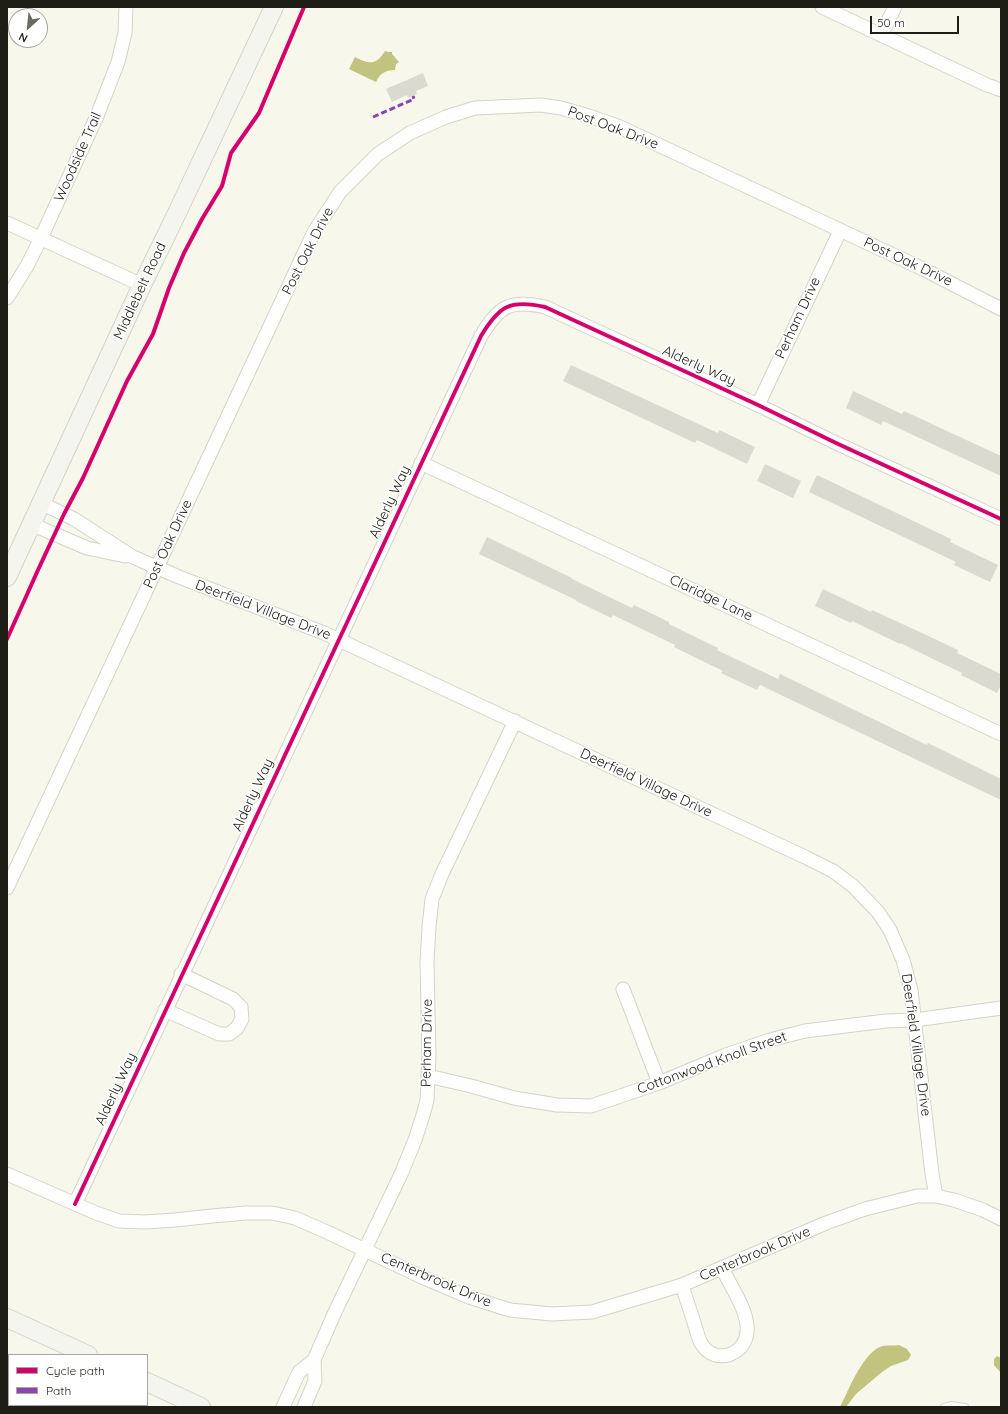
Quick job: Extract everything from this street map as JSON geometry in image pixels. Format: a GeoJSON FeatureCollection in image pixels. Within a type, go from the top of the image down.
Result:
{"type":"FeatureCollection","features":[{"type":"Feature","properties":{"kind":"street","name":"Woodside Trail"},"geometry":{"type":"LineString","coordinates":[[7,298],[27,266],[41,238],[97,116],[118,62],[125,33],[126,7]]}},
{"type":"Feature","properties":{"kind":"street","name":"Middlebelt Road"},"geometry":{"type":"LineString","coordinates":[[7,577],[40,502],[274,7]]}},
{"type":"Feature","properties":{"kind":"street"},"geometry":{"type":"LineString","coordinates":[[822,7],[987,85],[1001,90]]}},
{"type":"Feature","properties":{"kind":"street"},"geometry":{"type":"LineString","coordinates":[[881,35],[895,7]]}},
{"type":"Feature","properties":{"kind":"street","name":"Post Oak Drive"},"geometry":{"type":"LineString","coordinates":[[7,888],[314,232],[340,192],[378,154],[410,133],[446,117],[475,108],[541,105],[561,108],[595,118],[647,139],[921,268],[1001,309]]}},
{"type":"Feature","properties":{"kind":"street"},"geometry":{"type":"LineString","coordinates":[[7,223],[142,285]]}},
{"type":"Feature","properties":{"kind":"street","name":"Perham Drive"},"geometry":{"type":"LineString","coordinates":[[758,405],[840,231]]}},
{"type":"Feature","properties":{"kind":"street","name":"Alderly Way"},"geometry":{"type":"LineString","coordinates":[[75,1204],[420,463],[481,336],[492,318],[501,310],[516,304],[529,304],[545,307],[1001,519]]}},
{"type":"Feature","properties":{"kind":"street","name":"Claridge Lane"},"geometry":{"type":"LineString","coordinates":[[420,463],[1001,734]]}},
{"type":"Feature","properties":{"kind":"street","name":"Deerfield Village Drive"},"geometry":{"type":"LineString","coordinates":[[40,502],[74,519],[133,558],[338,640],[805,857],[833,871],[853,886],[878,912],[890,930],[903,960],[911,990],[932,1174],[936,1196]]}},
{"type":"Feature","properties":{"kind":"street","name":"Deerfield Village Drive"},"geometry":{"type":"LineString","coordinates":[[31,524],[87,548],[133,558]]}},
{"type":"Feature","properties":{"kind":"street","name":"Perham Drive"},"geometry":{"type":"LineString","coordinates":[[304,1407],[315,1381],[314,1360],[335,1312],[402,1172],[415,1140],[427,1100],[428,962],[429,927],[432,899],[442,874],[515,721]]}},
{"type":"Feature","properties":{"kind":"street"},"geometry":{"type":"LineString","coordinates":[[165,1010],[219,1034],[229,1034],[237,1028],[242,1019],[241,1008],[233,999],[182,974]]}},
{"type":"Feature","properties":{"kind":"street"},"geometry":{"type":"LineString","coordinates":[[623,989],[659,1083]]}},
{"type":"Feature","properties":{"kind":"street","name":"Cottonwood Knoll Street"},"geometry":{"type":"LineString","coordinates":[[428,1076],[514,1098],[557,1105],[591,1106],[659,1083],[770,1040],[805,1031],[886,1021],[915,1020],[1001,1008]]}},
{"type":"Feature","properties":{"kind":"street","name":"Centerbrook Drive"},"geometry":{"type":"LineString","coordinates":[[7,1174],[96,1213],[119,1221],[145,1222],[226,1215],[272,1213],[295,1218],[422,1277],[469,1297],[510,1310],[552,1314],[592,1312],[682,1285],[826,1223],[865,1209],[917,1196],[936,1196],[954,1200],[983,1210],[1001,1219]]}},
{"type":"Feature","properties":{"kind":"street"},"geometry":{"type":"LineString","coordinates":[[682,1285],[701,1344],[710,1352],[720,1356],[732,1355],[742,1347],[747,1338],[747,1326],[743,1309],[722,1268]]}},
{"type":"Feature","properties":{"kind":"street"},"geometry":{"type":"LineString","coordinates":[[7,1318],[86,1354]]}},
{"type":"Feature","properties":{"kind":"street","name":"Perham Drive"},"geometry":{"type":"LineString","coordinates":[[283,1407],[299,1372],[314,1360]]}},
{"type":"Feature","properties":{"kind":"street"},"geometry":{"type":"LineString","coordinates":[[148,1382],[200,1407]]}},
{"type":"Feature","properties":{"kind":"lane"},"geometry":{"type":"LineString","coordinates":[[944,1407],[952,1405],[965,1407]]}},
{"type":"Feature","properties":{"kind":"shaded area"},"geometry":{"type":"Polygon","coordinates":[[[385,51],[392,52],[399,62],[396,64],[395,70],[379,76],[376,82],[349,69],[355,57],[364,61],[372,62],[382,56],[385,51]]]}},
{"type":"Feature","properties":{"kind":"shaded area"},"geometry":{"type":"Polygon","coordinates":[[[899,1345],[907,1349],[911,1355],[908,1360],[891,1366],[882,1372],[856,1394],[846,1407],[840,1407],[857,1372],[869,1355],[876,1349],[883,1346],[899,1345]]]}},
{"type":"Feature","properties":{"kind":"shaded area"},"geometry":{"type":"Polygon","coordinates":[[[997,1356],[1001,1358],[1001,1373],[994,1365],[994,1359],[997,1356]]]}},
{"type":"Feature","properties":{"kind":"building"},"geometry":{"type":"Polygon","coordinates":[[[423,73],[428,86],[416,91],[417,94],[408,98],[407,95],[392,102],[386,89],[423,73]]]}},
{"type":"Feature","properties":{"kind":"building"},"geometry":{"type":"Polygon","coordinates":[[[571,365],[718,433],[719,430],[755,447],[747,464],[697,440],[695,443],[563,381],[571,365]]]}},
{"type":"Feature","properties":{"kind":"building"},"geometry":{"type":"Polygon","coordinates":[[[853,391],[902,414],[904,411],[1001,456],[1001,476],[883,421],[881,425],[846,408],[853,391]]]}},
{"type":"Feature","properties":{"kind":"building"},"geometry":{"type":"Polygon","coordinates":[[[765,464],[801,481],[793,498],[757,481],[765,464]]]}},
{"type":"Feature","properties":{"kind":"building"},"geometry":{"type":"Polygon","coordinates":[[[817,475],[951,539],[950,542],[998,565],[990,582],[954,565],[956,562],[809,492],[817,475]]]}},
{"type":"Feature","properties":{"kind":"building"},"geometry":{"type":"Polygon","coordinates":[[[487,537],[632,608],[634,605],[669,622],[669,624],[718,648],[717,650],[778,679],[780,674],[1001,779],[1001,800],[760,685],[757,690],[721,673],[723,671],[674,647],[675,645],[613,615],[611,618],[479,554],[487,537]]]}},
{"type":"Feature","properties":{"kind":"building"},"geometry":{"type":"Polygon","coordinates":[[[823,589],[958,650],[957,653],[1001,674],[1001,685],[997,693],[961,675],[962,673],[900,643],[852,621],[851,623],[815,606],[823,589]]]}},
{"type":"Feature","properties":{"kind":"marked path"},"geometry":{"type":"LineString","coordinates":[[373,117],[414,99],[413,96]]}},
{"type":"Feature","properties":{"kind":"cycle path"},"geometry":{"type":"LineString","coordinates":[[7,639],[127,381],[153,334],[169,288],[184,253],[222,186],[231,153],[259,113],[304,7]]}},
{"type":"Feature","properties":{"kind":"cycle path"},"geometry":{"type":"LineString","coordinates":[[75,1204],[481,336],[487,326],[500,312],[507,307],[514,305],[523,304],[545,307],[1001,519]]}}]}
